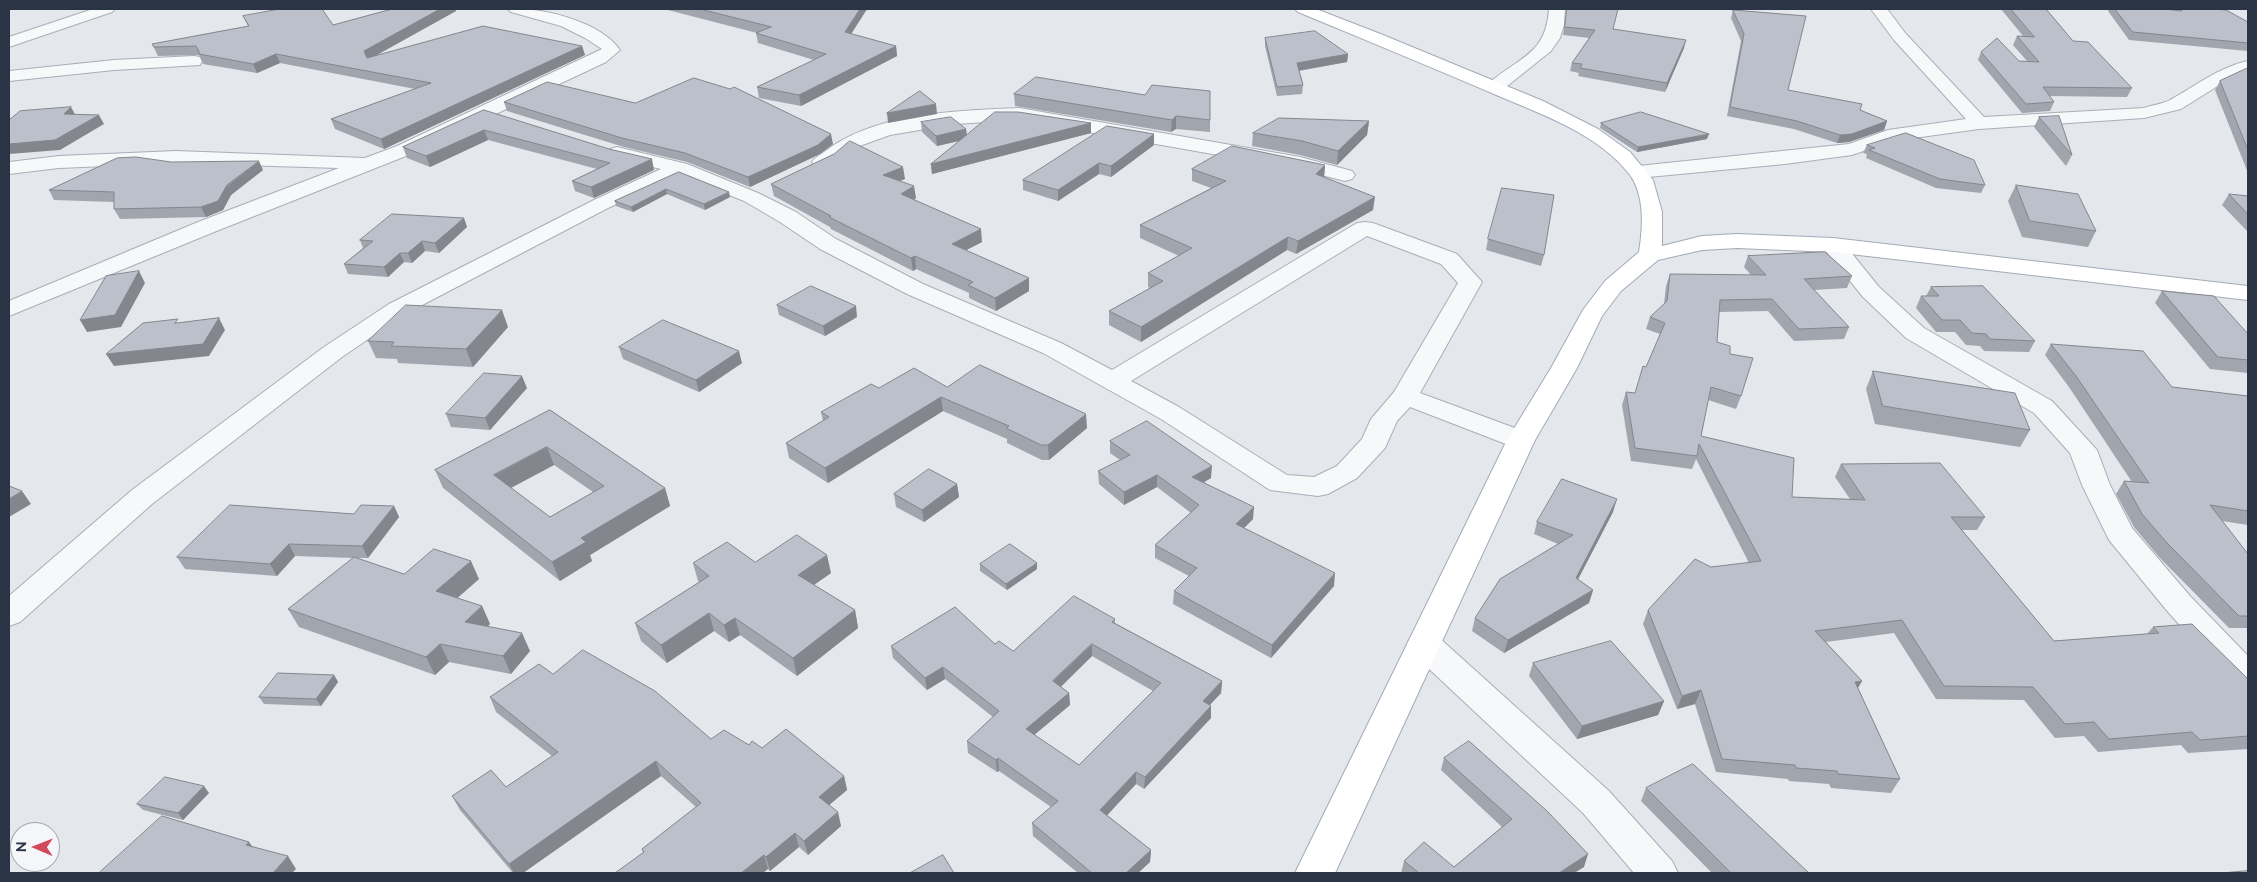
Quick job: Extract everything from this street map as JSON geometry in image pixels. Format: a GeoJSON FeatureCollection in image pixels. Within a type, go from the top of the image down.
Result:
{"type":"FeatureCollection","features":[{"type":"Feature","properties":{"kind":"main road"},"geometry":{"type":"LineString","coordinates":[[1303,9],[1495,88],[1582,129],[1616,151],[1638,172],[1643,182],[1651,209],[1654,229],[1650,255]]}},
{"type":"Feature","properties":{"kind":"main road"},"geometry":{"type":"LineString","coordinates":[[1315,873],[1520,440],[1564,368],[1591,315],[1613,286],[1650,255],[1702,244],[1737,241],[1833,245],[2248,293]]}},
{"type":"Feature","properties":{"kind":"street"},"geometry":{"type":"LineString","coordinates":[[9,42],[108,9]]}},
{"type":"Feature","properties":{"kind":"street"},"geometry":{"type":"LineString","coordinates":[[9,309],[206,227],[372,163],[488,112],[600,58],[612,50],[604,42],[578,27],[516,9]]}},
{"type":"Feature","properties":{"kind":"street"},"geometry":{"type":"LineString","coordinates":[[1495,88],[1504,79],[1545,50],[1553,39],[1557,9]]}},
{"type":"Feature","properties":{"kind":"street"},"geometry":{"type":"LineString","coordinates":[[1879,9],[1900,37],[1979,123]]}},
{"type":"Feature","properties":{"kind":"street"},"geometry":{"type":"LineString","coordinates":[[9,76],[114,65],[194,61]]}},
{"type":"Feature","properties":{"kind":"street"},"geometry":{"type":"LineString","coordinates":[[1638,172],[1785,158],[1852,149],[1888,136],[1979,123],[2157,111],[2176,104],[2218,78],[2248,66]]}},
{"type":"Feature","properties":{"kind":"street"},"geometry":{"type":"LineString","coordinates":[[488,112],[519,122]]}},
{"type":"Feature","properties":{"kind":"street"},"geometry":{"type":"LineString","coordinates":[[806,171],[828,160],[846,145],[877,133],[978,114],[1019,114],[1300,163],[1345,175]]}},
{"type":"Feature","properties":{"kind":"street"},"geometry":{"type":"LineString","coordinates":[[591,145],[619,154],[680,168],[751,197],[788,216],[828,244],[915,289],[1052,348],[1170,413],[1280,483],[1318,488],[1347,472],[1374,442],[1384,419],[1405,396],[1470,282],[1449,259],[1366,228],[1112,381]]}},
{"type":"Feature","properties":{"kind":"street"},"geometry":{"type":"LineString","coordinates":[[9,168],[59,162],[176,157],[372,163]]}},
{"type":"Feature","properties":{"kind":"street"},"geometry":{"type":"LineString","coordinates":[[9,614],[142,497],[332,352],[397,309],[601,204],[680,168]]}},
{"type":"Feature","properties":{"kind":"street"},"geometry":{"type":"LineString","coordinates":[[751,197],[775,186]]}},
{"type":"Feature","properties":{"kind":"street"},"geometry":{"type":"LineString","coordinates":[[1833,245],[1872,292],[1915,333],[1979,368],[2043,407],[2083,450],[2096,486],[2120,533],[2179,604],[2248,678]]}},
{"type":"Feature","properties":{"kind":"street"},"geometry":{"type":"LineString","coordinates":[[1405,396],[1520,440]]}},
{"type":"Feature","properties":{"kind":"street"},"geometry":{"type":"LineString","coordinates":[[1424,644],[1596,802],[1658,873]]}},
{"type":"Feature","properties":{"kind":"building"},"geometry":{"type":"Polygon","coordinates":[[[280,9],[322,9],[333,25],[392,9],[440,9],[364,51],[367,58],[483,26],[582,46],[381,139],[331,119],[431,83],[276,54],[253,64],[199,54],[196,46],[154,47],[152,44],[249,26],[243,16],[280,9]]]}},
{"type":"Feature","properties":{"kind":"building"},"geometry":{"type":"Polygon","coordinates":[[[700,9],[860,9],[845,32],[896,46],[799,95],[757,87],[826,54],[756,33],[771,27],[700,9]]]}},
{"type":"Feature","properties":{"kind":"building"},"geometry":{"type":"Polygon","coordinates":[[[1567,9],[1618,9],[1613,29],[1686,40],[1667,83],[1580,68],[1582,64],[1572,63],[1595,30],[1565,27],[1567,9]]]}},
{"type":"Feature","properties":{"kind":"building"},"geometry":{"type":"Polygon","coordinates":[[[2011,9],[2046,9],[2073,41],[2088,42],[2132,88],[2043,87],[2054,102],[2026,104],[1981,52],[1997,38],[2019,61],[2039,62],[2017,36],[2034,37],[2011,9]]]}},
{"type":"Feature","properties":{"kind":"building"},"geometry":{"type":"Polygon","coordinates":[[[2115,9],[2226,10],[2248,22],[2248,43],[2133,32],[2115,9]]]}},
{"type":"Feature","properties":{"kind":"building"},"geometry":{"type":"Polygon","coordinates":[[[1733,10],[1806,16],[1788,90],[1862,104],[1860,110],[1887,121],[1852,134],[1840,135],[1797,121],[1730,107],[1744,34],[1733,10]]]}},
{"type":"Feature","properties":{"kind":"building"},"geometry":{"type":"Polygon","coordinates":[[[1315,31],[1348,54],[1297,63],[1303,85],[1277,87],[1265,38],[1315,31]]]}},
{"type":"Feature","properties":{"kind":"building"},"geometry":{"type":"Polygon","coordinates":[[[2248,68],[2248,150],[2220,81],[2248,68]]]}},
{"type":"Feature","properties":{"kind":"building"},"geometry":{"type":"Polygon","coordinates":[[[1036,77],[1145,95],[1152,85],[1210,91],[1210,120],[1176,116],[1172,120],[1014,94],[1036,77]]]}},
{"type":"Feature","properties":{"kind":"building"},"geometry":{"type":"Polygon","coordinates":[[[694,78],[730,89],[734,87],[831,134],[818,145],[748,177],[685,153],[622,138],[504,102],[547,82],[635,103],[694,78]]]}},
{"type":"Feature","properties":{"kind":"building"},"geometry":{"type":"Polygon","coordinates":[[[920,91],[936,104],[887,113],[920,91]]]}},
{"type":"Feature","properties":{"kind":"building"},"geometry":{"type":"Polygon","coordinates":[[[71,107],[64,114],[99,115],[55,140],[9,144],[9,120],[20,111],[71,107]]]}},
{"type":"Feature","properties":{"kind":"building"},"geometry":{"type":"Polygon","coordinates":[[[484,110],[609,149],[652,159],[591,187],[572,181],[610,163],[484,130],[426,156],[403,147],[484,110]]]}},
{"type":"Feature","properties":{"kind":"building"},"geometry":{"type":"Polygon","coordinates":[[[995,112],[1018,112],[1091,123],[931,164],[995,112]]]}},
{"type":"Feature","properties":{"kind":"building"},"geometry":{"type":"Polygon","coordinates":[[[1641,112],[1709,134],[1638,147],[1601,123],[1641,112]]]}},
{"type":"Feature","properties":{"kind":"building"},"geometry":{"type":"Polygon","coordinates":[[[2059,116],[2072,155],[2039,117],[2059,116]]]}},
{"type":"Feature","properties":{"kind":"building"},"geometry":{"type":"Polygon","coordinates":[[[951,117],[966,129],[936,136],[921,122],[951,117]]]}},
{"type":"Feature","properties":{"kind":"building"},"geometry":{"type":"Polygon","coordinates":[[[1279,118],[1369,121],[1338,151],[1302,141],[1253,133],[1279,118]]]}},
{"type":"Feature","properties":{"kind":"building"},"geometry":{"type":"Polygon","coordinates":[[[1107,126],[1154,134],[1111,166],[1099,163],[1058,190],[1023,180],[1107,126]]]}},
{"type":"Feature","properties":{"kind":"building"},"geometry":{"type":"Polygon","coordinates":[[[1906,133],[1974,160],[1985,185],[1940,179],[1869,150],[1875,148],[1867,145],[1906,133]]]}},
{"type":"Feature","properties":{"kind":"building"},"geometry":{"type":"Polygon","coordinates":[[[850,141],[903,167],[883,175],[914,186],[901,194],[981,229],[952,244],[1029,278],[995,298],[968,285],[973,282],[915,256],[911,258],[829,217],[831,216],[771,184],[834,154],[850,141]]]}},
{"type":"Feature","properties":{"kind":"building"},"geometry":{"type":"Polygon","coordinates":[[[1232,146],[1325,165],[1316,174],[1375,197],[1298,241],[1288,237],[1141,327],[1109,311],[1163,281],[1148,273],[1192,248],[1140,225],[1226,181],[1192,169],[1232,146]]]}},
{"type":"Feature","properties":{"kind":"building"},"geometry":{"type":"Polygon","coordinates":[[[136,157],[171,162],[259,161],[227,185],[218,201],[201,207],[114,209],[114,192],[49,190],[117,158],[136,157]]]}},
{"type":"Feature","properties":{"kind":"building"},"geometry":{"type":"Polygon","coordinates":[[[679,172],[729,192],[704,204],[666,189],[631,207],[615,201],[679,172]]]}},
{"type":"Feature","properties":{"kind":"building"},"geometry":{"type":"Polygon","coordinates":[[[2016,185],[2078,194],[2096,231],[2030,221],[2016,185]]]}},
{"type":"Feature","properties":{"kind":"building"},"geometry":{"type":"Polygon","coordinates":[[[1502,188],[1554,195],[1544,255],[1488,239],[1502,188]]]}},
{"type":"Feature","properties":{"kind":"building"},"geometry":{"type":"Polygon","coordinates":[[[2229,194],[2248,196],[2248,214],[2229,194]]]}},
{"type":"Feature","properties":{"kind":"building"},"geometry":{"type":"Polygon","coordinates":[[[392,214],[464,218],[435,243],[422,241],[408,253],[400,253],[384,267],[344,264],[373,241],[360,240],[392,214]]]}},
{"type":"Feature","properties":{"kind":"building"},"geometry":{"type":"Polygon","coordinates":[[[1825,252],[1852,276],[1804,279],[1849,327],[1799,329],[1772,299],[1720,300],[1717,342],[1730,346],[1730,354],[1753,358],[1741,396],[1711,387],[1701,436],[1794,458],[1792,497],[1865,500],[1841,464],[1940,463],[1985,517],[1951,517],[2054,641],[2159,633],[2153,627],[2192,624],[2248,679],[2248,736],[2200,740],[2192,732],[2109,739],[2094,722],[2065,724],[2033,687],[1944,686],[1902,620],[1815,631],[1862,681],[1855,682],[1900,779],[1838,774],[1837,771],[1796,768],[1795,765],[1722,759],[1701,690],[1682,696],[1648,610],[1695,559],[1711,567],[1761,561],[1699,444],[1697,456],[1635,448],[1626,392],[1635,393],[1643,366],[1646,367],[1665,323],[1650,317],[1667,301],[1670,274],[1766,275],[1748,256],[1825,252]]]}},
{"type":"Feature","properties":{"kind":"building"},"geometry":{"type":"Polygon","coordinates":[[[139,271],[115,315],[80,320],[106,276],[139,271]]]}},
{"type":"Feature","properties":{"kind":"building"},"geometry":{"type":"Polygon","coordinates":[[[811,286],[856,306],[823,326],[777,305],[811,286]]]}},
{"type":"Feature","properties":{"kind":"building"},"geometry":{"type":"Polygon","coordinates":[[[1983,286],[2035,341],[1990,339],[1986,334],[1972,333],[1960,320],[1942,320],[1921,296],[1939,296],[1931,287],[1983,286]]]}},
{"type":"Feature","properties":{"kind":"building"},"geometry":{"type":"Polygon","coordinates":[[[2162,291],[2214,296],[2248,334],[2248,360],[2218,357],[2162,291]]]}},
{"type":"Feature","properties":{"kind":"building"},"geometry":{"type":"Polygon","coordinates":[[[406,305],[502,310],[466,349],[391,346],[394,342],[368,341],[406,305]]]}},
{"type":"Feature","properties":{"kind":"building"},"geometry":{"type":"Polygon","coordinates":[[[219,318],[203,344],[106,354],[143,323],[178,319],[175,323],[219,318]]]}},
{"type":"Feature","properties":{"kind":"building"},"geometry":{"type":"Polygon","coordinates":[[[663,320],[739,351],[696,380],[619,347],[663,320]]]}},
{"type":"Feature","properties":{"kind":"building"},"geometry":{"type":"Polygon","coordinates":[[[2051,344],[2143,351],[2172,387],[2248,396],[2248,511],[2210,505],[2248,554],[2248,616],[2239,616],[2168,544],[2142,514],[2124,481],[2149,483],[2076,376],[2051,344]]]}},
{"type":"Feature","properties":{"kind":"building"},"geometry":{"type":"Polygon","coordinates":[[[980,365],[1086,414],[1048,445],[1041,445],[1006,428],[1009,426],[941,397],[825,468],[786,443],[829,417],[821,412],[871,384],[879,388],[914,368],[947,387],[980,365]]]}},
{"type":"Feature","properties":{"kind":"building"},"geometry":{"type":"Polygon","coordinates":[[[1873,371],[2015,393],[2030,430],[1883,406],[1873,371]]]}},
{"type":"Feature","properties":{"kind":"building"},"geometry":{"type":"Polygon","coordinates":[[[484,373],[522,376],[485,418],[446,414],[484,373]]]}},
{"type":"Feature","properties":{"kind":"building"},"geometry":{"type":"Polygon","coordinates":[[[550,410],[665,488],[581,538],[586,542],[552,562],[435,470],[550,410]],[[547,447],[494,475],[550,517],[604,486],[547,447]]]}},
{"type":"Feature","properties":{"kind":"building"},"geometry":{"type":"Polygon","coordinates":[[[1147,421],[1212,466],[1192,477],[1254,507],[1236,524],[1335,573],[1272,645],[1174,591],[1197,568],[1155,545],[1199,505],[1157,475],[1124,492],[1098,471],[1130,455],[1110,441],[1147,421]]]}},
{"type":"Feature","properties":{"kind":"building"},"geometry":{"type":"Polygon","coordinates":[[[929,469],[957,484],[922,510],[894,494],[929,469]]]}},
{"type":"Feature","properties":{"kind":"building"},"geometry":{"type":"Polygon","coordinates":[[[1562,479],[1617,499],[1576,578],[1593,590],[1508,640],[1475,618],[1500,579],[1573,535],[1537,522],[1562,479]]]}},
{"type":"Feature","properties":{"kind":"building"},"geometry":{"type":"Polygon","coordinates":[[[9,486],[22,491],[9,499],[9,486]]]}},
{"type":"Feature","properties":{"kind":"building"},"geometry":{"type":"Polygon","coordinates":[[[230,505],[354,514],[361,505],[394,506],[362,546],[289,544],[270,564],[177,557],[230,505]]]}},
{"type":"Feature","properties":{"kind":"building"},"geometry":{"type":"Polygon","coordinates":[[[797,535],[827,555],[798,575],[855,610],[793,658],[735,618],[724,625],[709,613],[661,645],[635,623],[709,576],[693,563],[727,542],[755,562],[797,535]]]}},
{"type":"Feature","properties":{"kind":"building"},"geometry":{"type":"Polygon","coordinates":[[[1010,544],[1037,563],[1006,584],[980,564],[1010,544]]]}},
{"type":"Feature","properties":{"kind":"building"},"geometry":{"type":"Polygon","coordinates":[[[434,549],[471,561],[436,591],[482,606],[465,622],[522,633],[503,656],[440,644],[426,657],[288,609],[354,557],[404,574],[434,549]]]}},
{"type":"Feature","properties":{"kind":"building"},"geometry":{"type":"Polygon","coordinates":[[[1074,596],[1115,619],[1112,622],[1222,681],[1203,701],[1211,706],[1145,777],[1136,772],[1100,810],[1151,850],[1126,873],[1092,873],[1032,823],[1058,801],[998,758],[996,760],[967,741],[999,711],[943,667],[925,678],[891,646],[955,607],[995,644],[999,641],[1013,651],[1074,596]],[[1092,644],[1053,681],[1069,693],[1026,729],[1079,765],[1161,683],[1092,644]]]}},
{"type":"Feature","properties":{"kind":"building"},"geometry":{"type":"Polygon","coordinates":[[[1611,641],[1664,701],[1582,726],[1533,663],[1611,641]]]}},
{"type":"Feature","properties":{"kind":"building"},"geometry":{"type":"Polygon","coordinates":[[[583,650],[655,691],[711,739],[724,730],[749,745],[752,741],[762,748],[786,729],[844,776],[819,797],[838,812],[804,841],[795,833],[766,857],[764,855],[741,873],[615,873],[644,852],[642,849],[701,803],[656,761],[509,864],[452,796],[491,770],[506,787],[558,752],[490,697],[539,664],[553,674],[583,650]]]}},
{"type":"Feature","properties":{"kind":"building"},"geometry":{"type":"Polygon","coordinates":[[[278,673],[334,675],[316,699],[259,697],[278,673]]]}},
{"type":"Feature","properties":{"kind":"building"},"geometry":{"type":"Polygon","coordinates":[[[1469,741],[1547,811],[1588,854],[1559,873],[1419,873],[1404,861],[1424,842],[1454,867],[1512,819],[1444,758],[1469,741]]]}},
{"type":"Feature","properties":{"kind":"building"},"geometry":{"type":"Polygon","coordinates":[[[1693,764],[1809,873],[1731,873],[1646,788],[1693,764]]]}},
{"type":"Feature","properties":{"kind":"building"},"geometry":{"type":"Polygon","coordinates":[[[165,777],[204,786],[178,813],[137,804],[165,777]]]}},
{"type":"Feature","properties":{"kind":"building"},"geometry":{"type":"Polygon","coordinates":[[[162,816],[249,842],[246,845],[288,856],[273,873],[99,873],[162,816]]]}},
{"type":"Feature","properties":{"kind":"building"},"geometry":{"type":"Polygon","coordinates":[[[943,855],[954,873],[910,873],[943,855]]]}},
{"type":"Feature","properties":{"kind":"building"},"geometry":{"type":"Polygon","coordinates":[[[2248,871],[2248,873],[2222,873],[2248,871]]]}}]}
